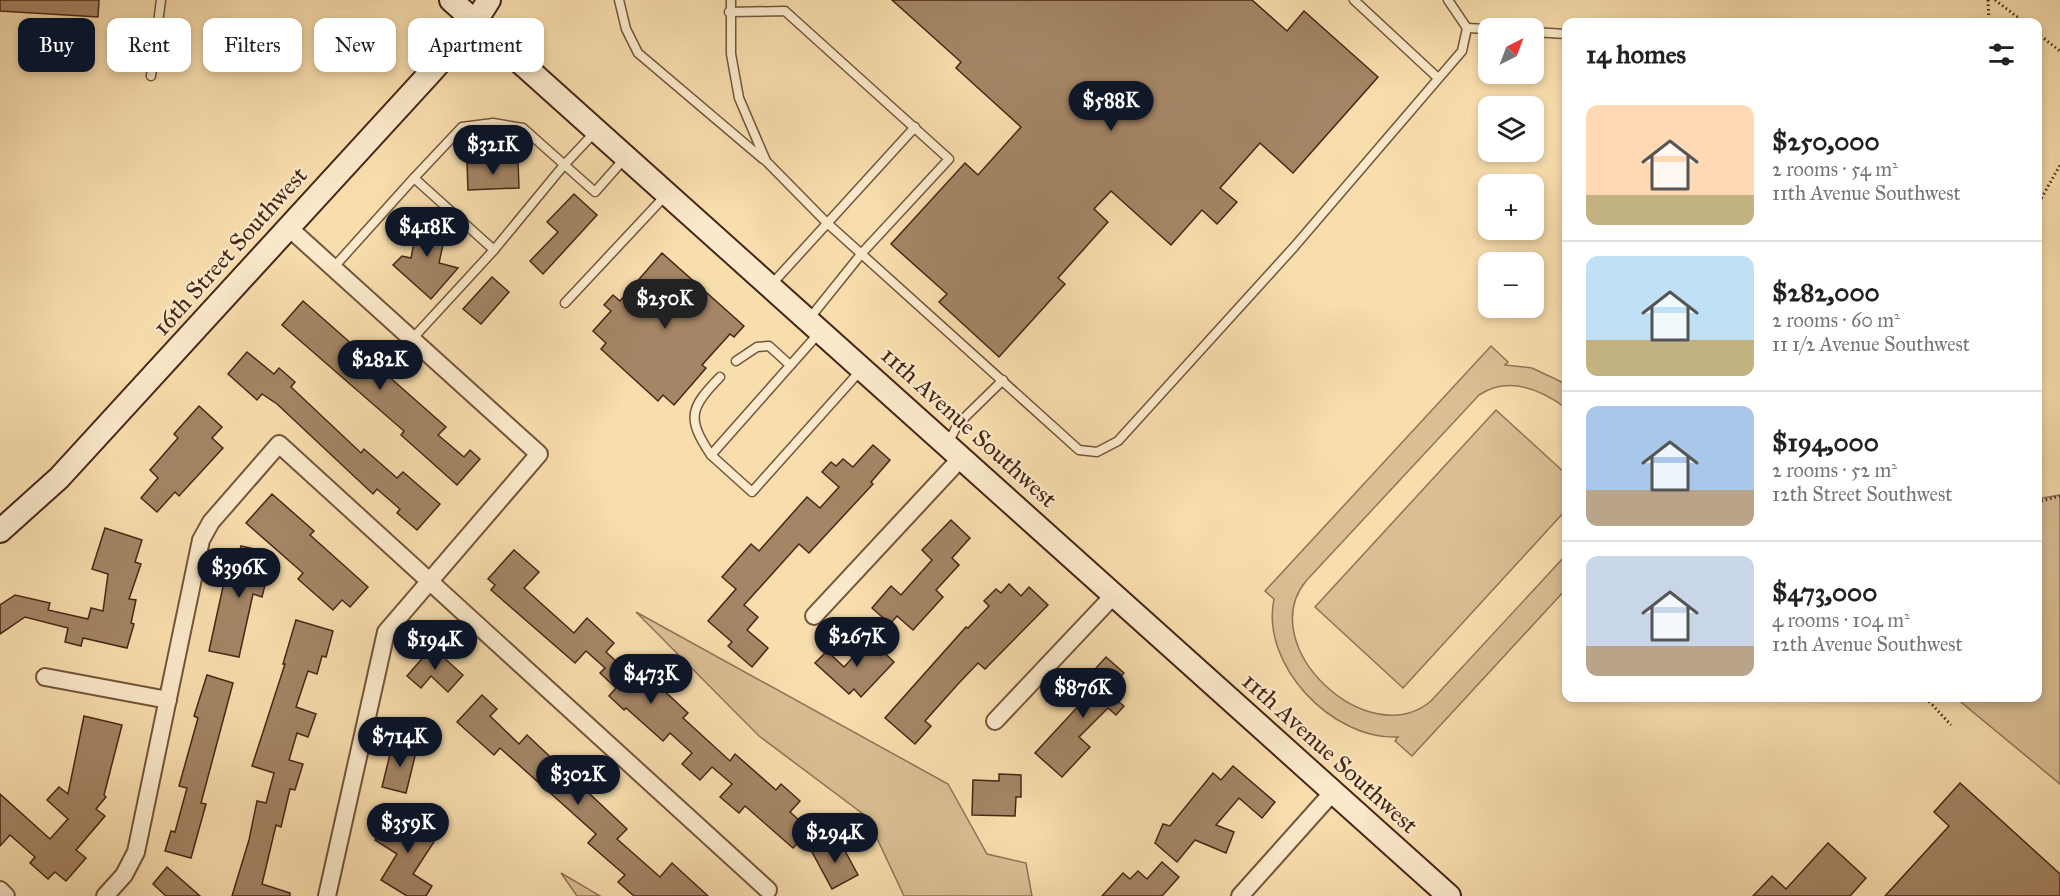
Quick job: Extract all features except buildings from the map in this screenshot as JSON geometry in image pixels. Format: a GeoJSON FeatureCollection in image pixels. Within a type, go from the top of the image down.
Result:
{"type":"FeatureCollection","features":[{"type":"Feature","properties":{"kind":"street","name":"11th Avenue Southwest"},"geometry":{"type":"LineString","coordinates":[[451,0],[471,18]]}},
{"type":"Feature","properties":{"kind":"street","name":"16th Street Southwest"},"geometry":{"type":"LineString","coordinates":[[478,18],[489,0]]}},
{"type":"Feature","properties":{"kind":"street","name":"16th Street Southwest"},"geometry":{"type":"LineString","coordinates":[[0,531],[59,478],[429,72]]}},
{"type":"Feature","properties":{"kind":"street","name":"11th Avenue Southwest"},"geometry":{"type":"LineString","coordinates":[[531,72],[815,324],[1449,896]]}},
{"type":"Feature","properties":{"kind":"street"},"geometry":{"type":"LineString","coordinates":[[288,227],[539,454],[386,632],[327,896]]}},
{"type":"Feature","properties":{"kind":"street"},"geometry":{"type":"LineString","coordinates":[[105,896],[124,875],[136,852],[201,540],[211,522],[279,444],[768,890]]}},
{"type":"Feature","properties":{"kind":"street"},"geometry":{"type":"LineString","coordinates":[[814,616],[955,450]]}},
{"type":"Feature","properties":{"kind":"street"},"geometry":{"type":"LineString","coordinates":[[995,722],[1114,595]]}},
{"type":"Feature","properties":{"kind":"street"},"geometry":{"type":"LineString","coordinates":[[45,677],[168,700]]}},
{"type":"Feature","properties":{"kind":"street"},"geometry":{"type":"LineString","coordinates":[[1240,896],[1333,792]]}},
{"type":"Feature","properties":{"kind":"street"},"geometry":{"type":"LineString","coordinates":[[0,890],[6,896]]}},
{"type":"Feature","properties":{"kind":"lane"},"geometry":{"type":"LineString","coordinates":[[151,76],[161,0]]}},
{"type":"Feature","properties":{"kind":"lane"},"geometry":{"type":"LineString","coordinates":[[619,0],[626,29],[638,53],[766,161],[826,222],[1078,450],[1096,452],[1118,441],[1294,248],[1462,51],[1467,28],[1448,0]]}},
{"type":"Feature","properties":{"kind":"lane"},"geometry":{"type":"LineString","coordinates":[[731,0],[729,12],[731,54],[738,98],[766,161]]}},
{"type":"Feature","properties":{"kind":"lane"},"geometry":{"type":"LineString","coordinates":[[1354,0],[1438,78]]}},
{"type":"Feature","properties":{"kind":"lane"},"geometry":{"type":"LineString","coordinates":[[711,455],[790,365],[862,253],[949,159],[785,11],[729,12]]}},
{"type":"Feature","properties":{"kind":"lane"},"geometry":{"type":"LineString","coordinates":[[1467,28],[1478,29]]}},
{"type":"Feature","properties":{"kind":"lane"},"geometry":{"type":"LineString","coordinates":[[1544,33],[1562,34]]}},
{"type":"Feature","properties":{"kind":"lane"},"geometry":{"type":"LineString","coordinates":[[334,267],[462,127],[493,123],[523,128],[595,192],[627,157]]}},
{"type":"Feature","properties":{"kind":"lane"},"geometry":{"type":"LineString","coordinates":[[771,285],[915,127]]}},
{"type":"Feature","properties":{"kind":"lane"},"geometry":{"type":"LineString","coordinates":[[412,338],[494,250],[564,165],[597,130]]}},
{"type":"Feature","properties":{"kind":"lane"},"geometry":{"type":"LineString","coordinates":[[414,178],[494,250]]}},
{"type":"Feature","properties":{"kind":"lane"},"geometry":{"type":"LineString","coordinates":[[565,303],[668,192]]}},
{"type":"Feature","properties":{"kind":"lane"},"geometry":{"type":"LineString","coordinates":[[736,361],[757,347],[769,346],[790,365]]}},
{"type":"Feature","properties":{"kind":"lane"},"geometry":{"type":"LineString","coordinates":[[720,377],[696,407],[692,419],[696,434],[711,455],[753,492],[863,368]]}},
{"type":"Feature","properties":{"kind":"lane"},"geometry":{"type":"LineString","coordinates":[[955,450],[958,424],[1003,380]]}},
{"type":"Feature","properties":{"kind":"path"},"geometry":{"type":"LineString","coordinates":[[1988,0],[1989,18]]}},
{"type":"Feature","properties":{"kind":"path"},"geometry":{"type":"LineString","coordinates":[[1995,0],[2019,18]]}},
{"type":"Feature","properties":{"kind":"path"},"geometry":{"type":"LineString","coordinates":[[2042,37],[2060,51]]}},
{"type":"Feature","properties":{"kind":"path"},"geometry":{"type":"LineString","coordinates":[[2042,197],[2060,165]]}},
{"type":"Feature","properties":{"kind":"path"},"geometry":{"type":"LineString","coordinates":[[2042,501],[2060,496]]}},
{"type":"Feature","properties":{"kind":"path"},"geometry":{"type":"LineString","coordinates":[[1930,702],[1951,724]]}},
{"type":"Feature","properties":{"kind":"shaded area"},"geometry":{"type":"Polygon","coordinates":[[[1491,346],[1508,362],[1505,365],[1532,368],[1562,382],[1562,405],[1546,395],[1524,387],[1501,386],[1479,395],[1306,581],[1294,607],[1294,635],[1306,662],[1325,685],[1350,703],[1377,714],[1405,714],[1431,701],[1562,559],[1562,593],[1412,756],[1395,741],[1398,737],[1373,735],[1349,726],[1326,712],[1306,694],[1290,672],[1278,649],[1273,624],[1274,599],[1265,591],[1491,346]]]}},
{"type":"Feature","properties":{"kind":"shaded area"},"geometry":{"type":"Polygon","coordinates":[[[1496,410],[1562,470],[1562,514],[1403,688],[1315,607],[1496,410]]]}},
{"type":"Feature","properties":{"kind":"shaded area"},"geometry":{"type":"Polygon","coordinates":[[[2060,495],[2060,784],[1961,702],[2042,702],[2042,498],[2060,495]]]}},
{"type":"Feature","properties":{"kind":"shaded area"},"geometry":{"type":"Polygon","coordinates":[[[636,612],[948,784],[987,854],[1026,863],[1032,896],[904,896],[867,817],[759,736],[636,612]]]}},
{"type":"Feature","properties":{"kind":"shaded area"},"geometry":{"type":"Polygon","coordinates":[[[561,873],[600,896],[577,896],[561,873]]]}}]}
